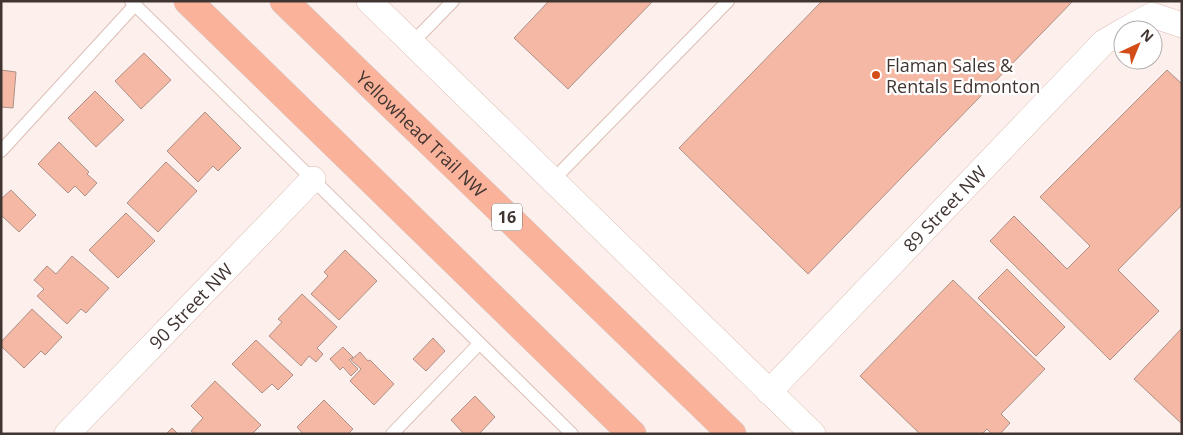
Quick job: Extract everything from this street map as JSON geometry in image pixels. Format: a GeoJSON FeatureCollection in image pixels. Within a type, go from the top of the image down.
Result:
{"type":"FeatureCollection","features":[{"type":"Feature","properties":{"kind":"highway"},"geometry":{"type":"LineString","coordinates":[[188,1],[632,434]]}},
{"type":"Feature","properties":{"kind":"highway","name":"Yellowhead Trail NW"},"geometry":{"type":"LineString","coordinates":[[284,1],[732,434]]}},
{"type":"Feature","properties":{"kind":"street"},"geometry":{"type":"LineString","coordinates":[[369,1],[813,434]]}},
{"type":"Feature","properties":{"kind":"street","name":"89 Street NW"},"geometry":{"type":"LineString","coordinates":[[1143,20],[1152,15],[1182,25]]}},
{"type":"Feature","properties":{"kind":"street","name":"89 Street NW"},"geometry":{"type":"LineString","coordinates":[[769,392],[1104,42],[1113,37]]}},
{"type":"Feature","properties":{"kind":"street","name":"90 Street NW"},"geometry":{"type":"LineString","coordinates":[[68,434],[313,179]]}},
{"type":"Feature","properties":{"kind":"lane"},"geometry":{"type":"LineString","coordinates":[[412,43],[453,1]]}},
{"type":"Feature","properties":{"kind":"lane"},"geometry":{"type":"LineString","coordinates":[[553,180],[728,1]]}},
{"type":"Feature","properties":{"kind":"lane"},"geometry":{"type":"LineString","coordinates":[[1,151],[133,3],[572,434]]}},
{"type":"Feature","properties":{"kind":"lane"},"geometry":{"type":"LineString","coordinates":[[392,434],[479,344]]}},
{"type":"Feature","properties":{"kind":"building"},"geometry":{"type":"Polygon","coordinates":[[[549,1],[653,1],[568,89],[514,38],[549,1]]]}},
{"type":"Feature","properties":{"kind":"building","name":"Flaman Sales & Rentals Edmonton"},"geometry":{"type":"Polygon","coordinates":[[[822,1],[1073,1],[808,274],[679,148],[822,1]]]}},
{"type":"Feature","properties":{"kind":"building"},"geometry":{"type":"Polygon","coordinates":[[[144,53],[171,80],[141,109],[115,81],[144,53]]]}},
{"type":"Feature","properties":{"kind":"building"},"geometry":{"type":"Polygon","coordinates":[[[1,70],[16,72],[13,108],[1,107],[1,70]]]}},
{"type":"Feature","properties":{"kind":"building"},"geometry":{"type":"Polygon","coordinates":[[[1167,70],[1182,84],[1182,205],[1118,270],[1159,311],[1110,360],[990,241],[1014,216],[1067,269],[1090,246],[1040,197],[1167,70]]]}},
{"type":"Feature","properties":{"kind":"building"},"geometry":{"type":"Polygon","coordinates":[[[95,91],[124,120],[96,147],[68,118],[95,91]]]}},
{"type":"Feature","properties":{"kind":"building"},"geometry":{"type":"Polygon","coordinates":[[[205,112],[241,148],[218,171],[213,166],[198,182],[167,151],[205,112]]]}},
{"type":"Feature","properties":{"kind":"building"},"geometry":{"type":"Polygon","coordinates":[[[59,142],[89,172],[87,174],[97,183],[85,196],[75,186],[68,193],[38,164],[59,142]]]}},
{"type":"Feature","properties":{"kind":"building"},"geometry":{"type":"Polygon","coordinates":[[[166,162],[197,191],[158,232],[127,203],[166,162]]]}},
{"type":"Feature","properties":{"kind":"building"},"geometry":{"type":"Polygon","coordinates":[[[11,190],[36,215],[19,232],[1,215],[1,199],[11,190]]]}},
{"type":"Feature","properties":{"kind":"building"},"geometry":{"type":"Polygon","coordinates":[[[126,213],[155,241],[118,278],[89,250],[126,213]]]}},
{"type":"Feature","properties":{"kind":"building"},"geometry":{"type":"Polygon","coordinates":[[[345,250],[377,281],[339,320],[311,294],[328,276],[324,272],[345,250]]]}},
{"type":"Feature","properties":{"kind":"building"},"geometry":{"type":"Polygon","coordinates":[[[72,256],[109,288],[86,313],[81,309],[67,324],[37,296],[44,289],[34,280],[47,266],[56,274],[72,256]]]}},
{"type":"Feature","properties":{"kind":"building"},"geometry":{"type":"Polygon","coordinates":[[[1007,269],[1065,327],[1036,356],[978,298],[1007,269]]]}},
{"type":"Feature","properties":{"kind":"building"},"geometry":{"type":"Polygon","coordinates":[[[953,280],[1045,369],[1001,414],[1010,423],[1000,434],[992,434],[987,429],[982,434],[920,434],[860,376],[953,280]]]}},
{"type":"Feature","properties":{"kind":"building"},"geometry":{"type":"Polygon","coordinates":[[[302,294],[337,327],[317,348],[323,354],[316,362],[309,356],[301,366],[269,336],[282,322],[278,319],[302,294]]]}},
{"type":"Feature","properties":{"kind":"building"},"geometry":{"type":"Polygon","coordinates":[[[32,309],[62,337],[45,355],[41,351],[24,368],[1,346],[1,342],[32,309]]]}},
{"type":"Feature","properties":{"kind":"building"},"geometry":{"type":"Polygon","coordinates":[[[1182,328],[1182,424],[1134,379],[1182,328]]]}},
{"type":"Feature","properties":{"kind":"building"},"geometry":{"type":"Polygon","coordinates":[[[433,338],[445,351],[426,371],[413,359],[433,338]]]}},
{"type":"Feature","properties":{"kind":"building"},"geometry":{"type":"Polygon","coordinates":[[[256,340],[293,375],[278,390],[272,384],[262,393],[232,364],[256,340]]]}},
{"type":"Feature","properties":{"kind":"building"},"geometry":{"type":"Polygon","coordinates":[[[343,347],[353,357],[349,360],[358,369],[351,376],[343,367],[340,370],[330,359],[343,347]]]}},
{"type":"Feature","properties":{"kind":"building"},"geometry":{"type":"Polygon","coordinates":[[[360,352],[394,384],[374,405],[350,381],[361,369],[351,360],[360,352]]]}},
{"type":"Feature","properties":{"kind":"building"},"geometry":{"type":"Polygon","coordinates":[[[215,381],[261,425],[252,434],[195,434],[191,431],[203,418],[191,406],[215,381]]]}},
{"type":"Feature","properties":{"kind":"building"},"geometry":{"type":"Polygon","coordinates":[[[475,396],[495,417],[479,434],[464,434],[451,420],[475,396]]]}},
{"type":"Feature","properties":{"kind":"building"},"geometry":{"type":"Polygon","coordinates":[[[324,400],[353,429],[348,434],[303,434],[297,427],[324,400]]]}},
{"type":"Feature","properties":{"kind":"building"},"geometry":{"type":"Polygon","coordinates":[[[172,428],[178,434],[166,434],[172,428]]]}},
{"type":"Feature","properties":{"kind":"place","name":"Flaman Sales & Rentals Edmonton"},"geometry":{"type":"Point","coordinates":[876,75]}}]}
